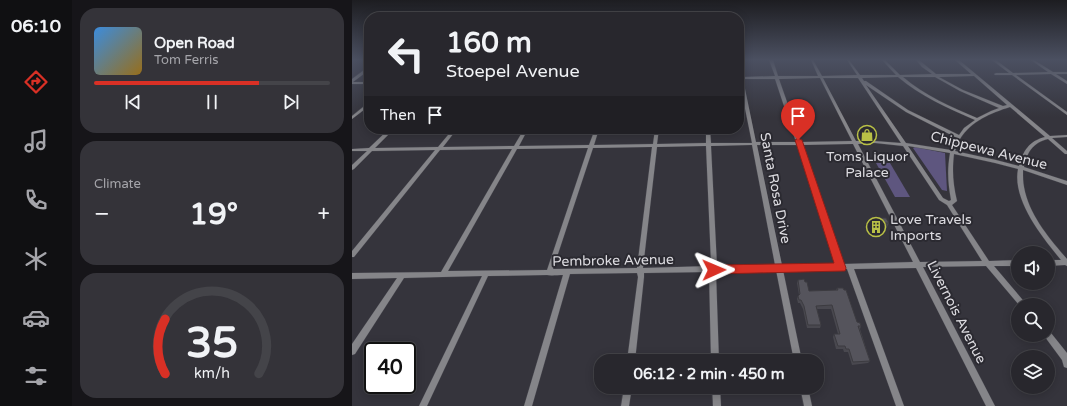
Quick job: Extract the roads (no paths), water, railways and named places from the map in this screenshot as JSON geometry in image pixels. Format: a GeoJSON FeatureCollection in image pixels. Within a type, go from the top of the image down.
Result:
{"type":"FeatureCollection","features":[{"type":"Feature","properties":{"kind":"street"},"geometry":{"type":"LineString","coordinates":[[778,79],[841,268]]}},
{"type":"Feature","properties":{"kind":"street","name":"Livernois Avenue"},"geometry":{"type":"LineString","coordinates":[[822,79],[991,406]]}},
{"type":"Feature","properties":{"kind":"street"},"geometry":{"type":"LineString","coordinates":[[862,79],[907,111],[959,137]]}},
{"type":"Feature","properties":{"kind":"street"},"geometry":{"type":"LineString","coordinates":[[862,79],[941,199],[949,204],[973,243],[1017,298]]}},
{"type":"Feature","properties":{"kind":"street"},"geometry":{"type":"LineString","coordinates":[[902,79],[930,97],[977,119]]}},
{"type":"Feature","properties":{"kind":"street"},"geometry":{"type":"LineString","coordinates":[[942,79],[963,91],[1001,107]]}},
{"type":"Feature","properties":{"kind":"street"},"geometry":{"type":"LineString","coordinates":[[979,79],[1067,153]]}},
{"type":"Feature","properties":{"kind":"street"},"geometry":{"type":"LineString","coordinates":[[1021,79],[1067,114]]}},
{"type":"Feature","properties":{"kind":"street"},"geometry":{"type":"LineString","coordinates":[[352,82],[364,83]]}},
{"type":"Feature","properties":{"kind":"street","name":"Santa Rosa Drive"},"geometry":{"type":"LineString","coordinates":[[744,97],[796,354]]}},
{"type":"Feature","properties":{"kind":"street"},"geometry":{"type":"LineString","coordinates":[[949,204],[954,201],[949,175],[952,151],[959,137],[977,119],[1001,107],[1010,105]]}},
{"type":"Feature","properties":{"kind":"street"},"geometry":{"type":"LineString","coordinates":[[352,118],[364,108]]}},
{"type":"Feature","properties":{"kind":"street"},"geometry":{"type":"LineString","coordinates":[[352,168],[387,134]]}},
{"type":"Feature","properties":{"kind":"street"},"geometry":{"type":"LineString","coordinates":[[352,255],[451,134]]}},
{"type":"Feature","properties":{"kind":"street"},"geometry":{"type":"LineString","coordinates":[[443,274],[523,134]]}},
{"type":"Feature","properties":{"kind":"street"},"geometry":{"type":"LineString","coordinates":[[549,273],[595,134]]}},
{"type":"Feature","properties":{"kind":"street"},"geometry":{"type":"LineString","coordinates":[[632,354],[642,277],[640,258],[656,134]]}},
{"type":"Feature","properties":{"kind":"street"},"geometry":{"type":"LineString","coordinates":[[708,134],[714,263],[712,275],[715,354]]}},
{"type":"Feature","properties":{"kind":"street"},"geometry":{"type":"LineString","coordinates":[[1067,136],[1044,137],[1029,149],[1024,156],[1021,168],[1021,187],[1028,208],[1041,230],[1067,263]]}},
{"type":"Feature","properties":{"kind":"street","name":"Chippewa Avenue"},"geometry":{"type":"LineString","coordinates":[[352,150],[754,144],[854,141],[878,142],[952,151],[1021,168],[1067,183]]}},
{"type":"Feature","properties":{"kind":"street"},"geometry":{"type":"LineString","coordinates":[[1055,263],[1067,263]]}},
{"type":"Feature","properties":{"kind":"street","name":"Pembroke Avenue"},"geometry":{"type":"LineString","coordinates":[[352,276],[1011,264]]}},
{"type":"Feature","properties":{"kind":"street"},"geometry":{"type":"LineString","coordinates":[[850,267],[900,406]]}},
{"type":"Feature","properties":{"kind":"street"},"geometry":{"type":"LineString","coordinates":[[528,406],[567,272]]}},
{"type":"Feature","properties":{"kind":"street"},"geometry":{"type":"LineString","coordinates":[[423,406],[486,274]]}},
{"type":"Feature","properties":{"kind":"street"},"geometry":{"type":"LineString","coordinates":[[352,351],[402,275]]}},
{"type":"Feature","properties":{"kind":"street"},"geometry":{"type":"LineString","coordinates":[[1053,342],[1067,360]]}},
{"type":"Feature","properties":{"kind":"street"},"geometry":{"type":"LineString","coordinates":[[625,406],[627,394]]}},
{"type":"Feature","properties":{"kind":"street"},"geometry":{"type":"LineString","coordinates":[[716,394],[717,406]]}},
{"type":"Feature","properties":{"kind":"street"},"geometry":{"type":"LineString","coordinates":[[805,394],[808,406]]}},
{"type":"Feature","properties":{"kind":"place","name":"Toms Liquor Palace"},"geometry":{"type":"Point","coordinates":[867,135]}},
{"type":"Feature","properties":{"kind":"place","name":"Love Travels Imports"},"geometry":{"type":"Point","coordinates":[876,227]}}]}
